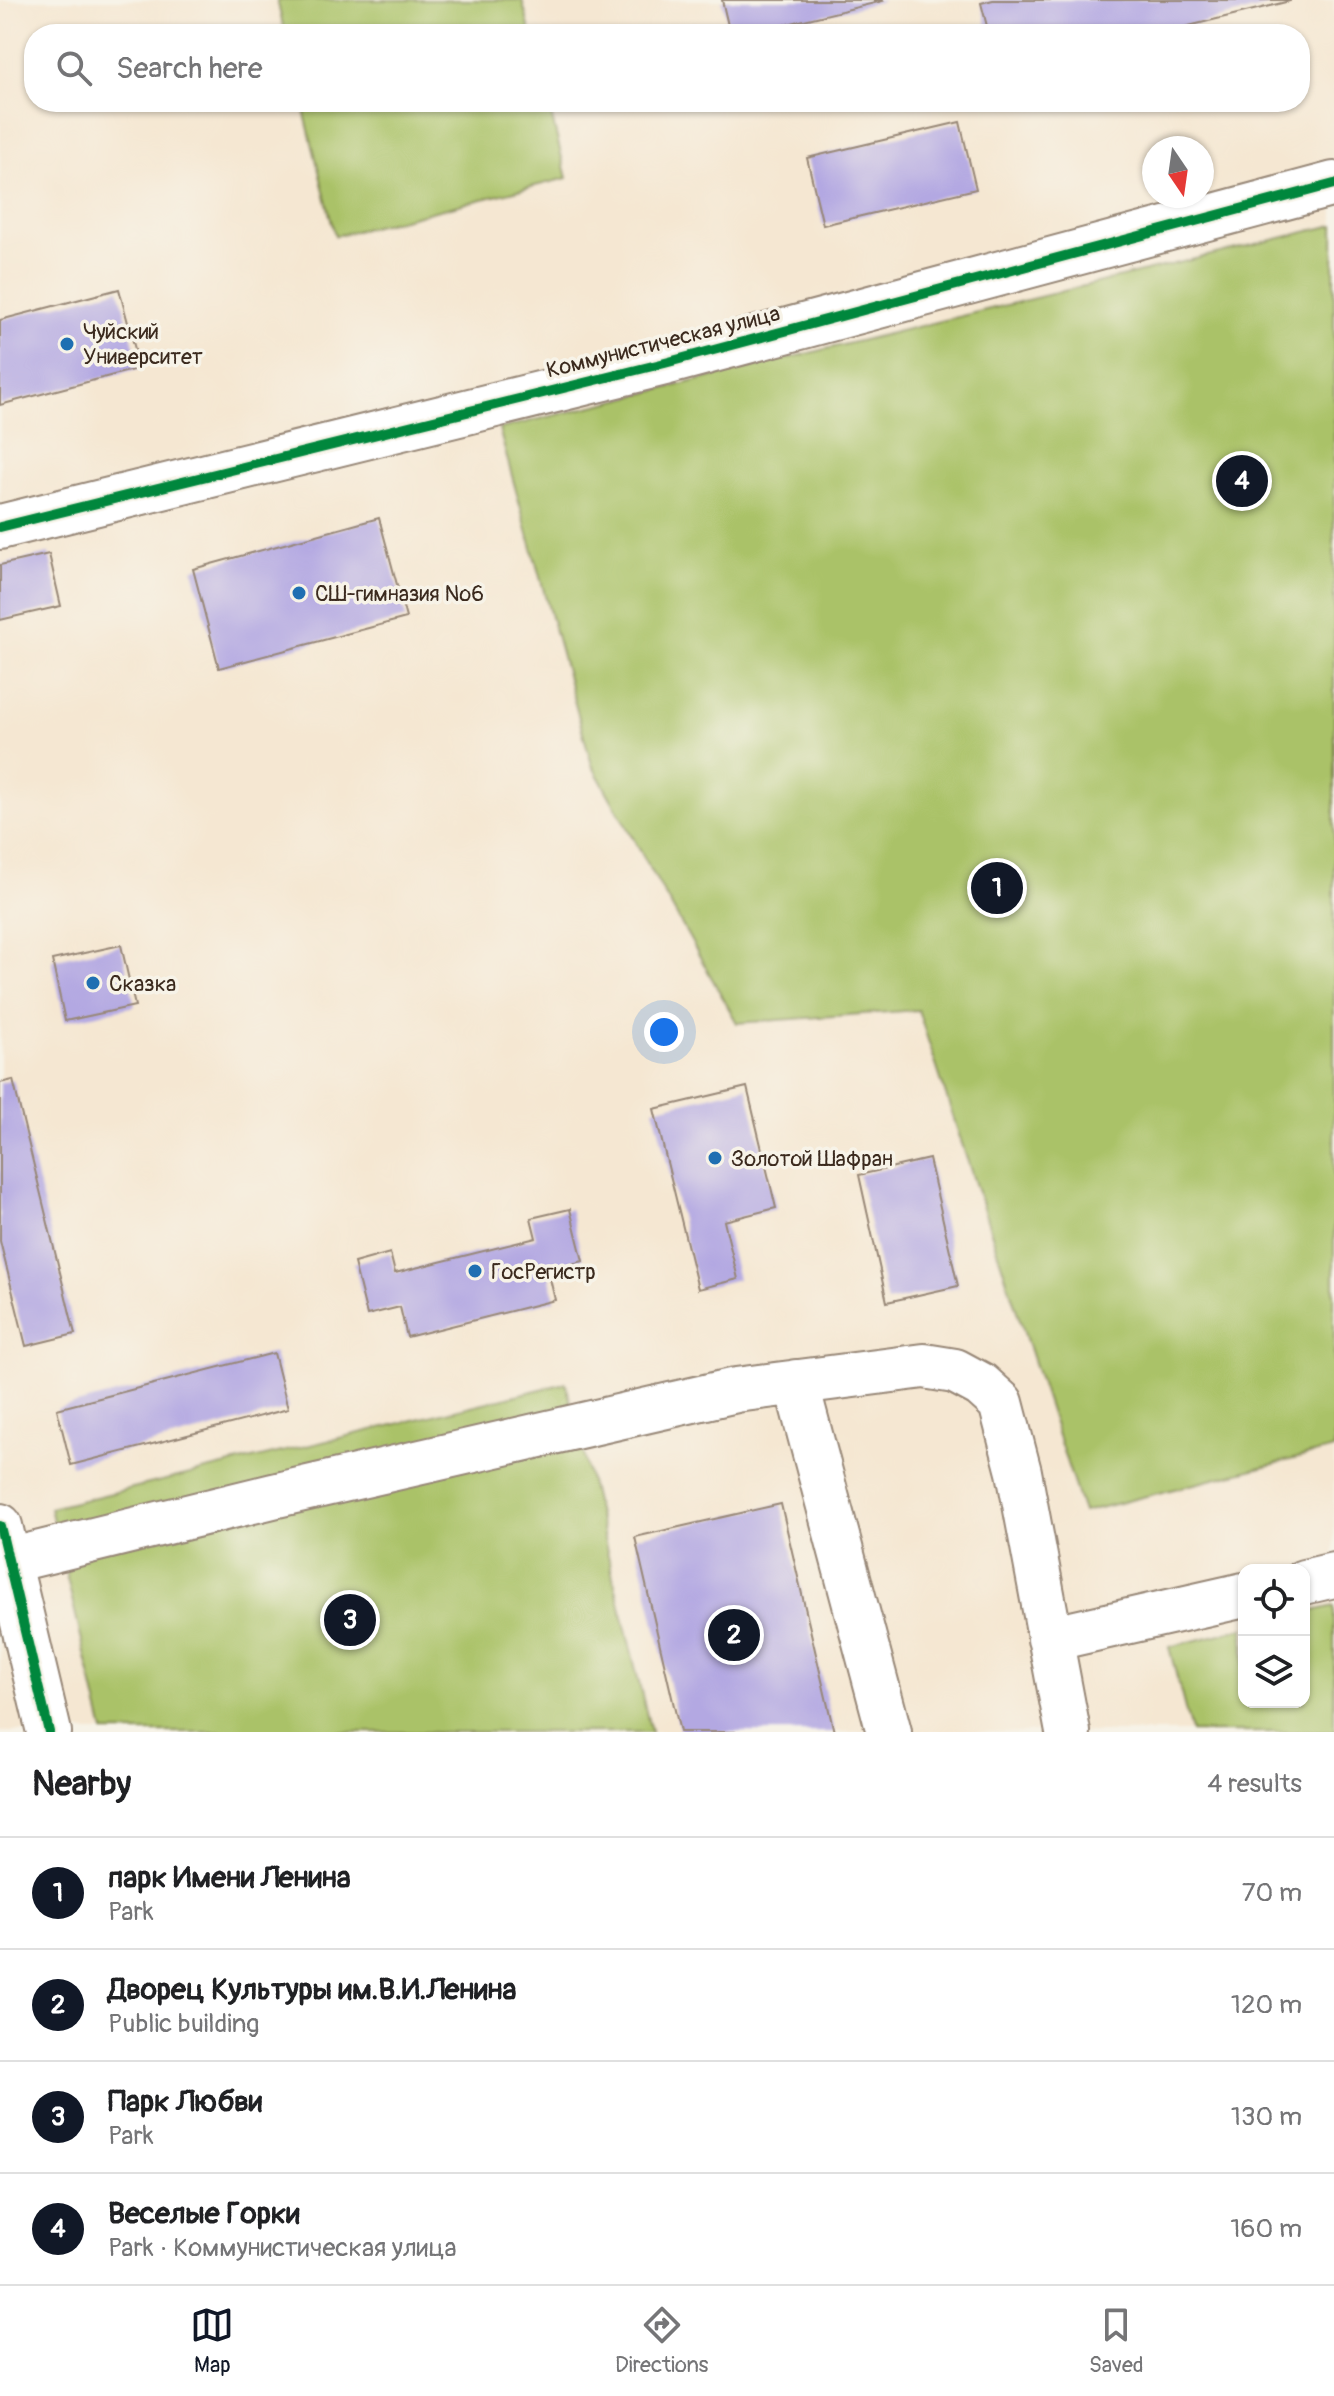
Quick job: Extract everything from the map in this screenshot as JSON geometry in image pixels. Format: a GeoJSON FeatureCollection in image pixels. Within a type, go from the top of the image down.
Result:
{"type":"FeatureCollection","features":[{"type":"Feature","properties":{"kind":"street","name":"Коммунистическая улица"},"geometry":{"type":"LineString","coordinates":[[0,527],[665,363],[1334,184]]}},
{"type":"Feature","properties":{"kind":"street"},"geometry":{"type":"LineString","coordinates":[[49,1732],[4,1544],[273,1496],[721,1393],[924,1366],[955,1371],[981,1385],[1001,1403],[1019,1472],[1068,1732]]}},
{"type":"Feature","properties":{"kind":"street"},"geometry":{"type":"LineString","coordinates":[[796,1382],[889,1732]]}},
{"type":"Feature","properties":{"kind":"street"},"geometry":{"type":"LineString","coordinates":[[1310,1581],[1334,1575]]}},
{"type":"Feature","properties":{"kind":"street"},"geometry":{"type":"LineString","coordinates":[[1050,1639],[1238,1596]]}},
{"type":"Feature","properties":{"kind":"green space"},"geometry":{"type":"Polygon","coordinates":[[[277,0],[522,0],[528,24],[283,24],[277,0]]]}},
{"type":"Feature","properties":{"kind":"green space"},"geometry":{"type":"Polygon","coordinates":[[[304,112],[550,112],[567,178],[335,236],[304,112]]]}},
{"type":"Feature","properties":{"kind":"green space"},"geometry":{"type":"Polygon","coordinates":[[[1334,225],[1334,1449],[1083,1512],[918,1010],[737,1023],[592,765],[499,429],[1334,225]]]}},
{"type":"Feature","properties":{"kind":"green space"},"geometry":{"type":"Polygon","coordinates":[[[566,1383],[651,1732],[104,1732],[50,1508],[566,1383]]]}},
{"type":"Feature","properties":{"kind":"green space"},"geometry":{"type":"Polygon","coordinates":[[[1334,1606],[1334,1732],[1191,1732],[1169,1647],[1238,1630],[1238,1708],[1310,1708],[1310,1612],[1334,1606]]]}},
{"type":"Feature","properties":{"kind":"building"},"geometry":{"type":"Polygon","coordinates":[[[722,0],[883,1],[788,24],[728,24],[722,0]]]}},
{"type":"Feature","properties":{"kind":"building"},"geometry":{"type":"Polygon","coordinates":[[[993,0],[1290,0],[1197,24],[986,24],[981,3],[993,0]]]}},
{"type":"Feature","properties":{"kind":"building"},"geometry":{"type":"Polygon","coordinates":[[[960,122],[976,189],[823,225],[807,158],[960,122]]]}},
{"type":"Feature","properties":{"kind":"building","name":"Чуйский Университет"},"geometry":{"type":"Polygon","coordinates":[[[119,289],[140,368],[0,405],[0,320],[119,289]]]}},
{"type":"Feature","properties":{"kind":"building","name":"СШ-гимназия №6"},"geometry":{"type":"Polygon","coordinates":[[[379,518],[406,618],[219,668],[193,569],[379,518]]]}},
{"type":"Feature","properties":{"kind":"building"},"geometry":{"type":"Polygon","coordinates":[[[49,554],[61,606],[0,620],[0,565],[49,554]]]}},
{"type":"Feature","properties":{"kind":"building","name":"Сказка"},"geometry":{"type":"Polygon","coordinates":[[[121,945],[135,1006],[65,1021],[52,960],[121,945]]]}},
{"type":"Feature","properties":{"kind":"building"},"geometry":{"type":"Polygon","coordinates":[[[13,1080],[75,1334],[26,1346],[0,1241],[0,1083],[13,1080]]]}},
{"type":"Feature","properties":{"kind":"building"},"geometry":{"type":"Polygon","coordinates":[[[747,1087],[776,1208],[724,1221],[738,1279],[698,1289],[654,1109],[747,1087]]]}},
{"type":"Feature","properties":{"kind":"building"},"geometry":{"type":"Polygon","coordinates":[[[929,1159],[958,1286],[887,1302],[859,1175],[929,1159]]]}},
{"type":"Feature","properties":{"kind":"building","name":"ГосРегистр"},"geometry":{"type":"Polygon","coordinates":[[[570,1209],[583,1261],[548,1270],[555,1300],[407,1337],[400,1307],[367,1315],[354,1263],[390,1253],[395,1273],[536,1238],[531,1218],[570,1209]]]}},
{"type":"Feature","properties":{"kind":"building"},"geometry":{"type":"Polygon","coordinates":[[[274,1353],[288,1409],[71,1465],[57,1409],[274,1353]]]}},
{"type":"Feature","properties":{"kind":"building"},"geometry":{"type":"Polygon","coordinates":[[[781,1504],[834,1732],[680,1732],[635,1537],[781,1504]]]}},
{"type":"Feature","properties":{"kind":"cycle path"},"geometry":{"type":"LineString","coordinates":[[0,527],[665,363],[1334,184]]}},
{"type":"Feature","properties":{"kind":"cycle path"},"geometry":{"type":"LineString","coordinates":[[0,1526],[49,1732]]}},
{"type":"Feature","properties":{"kind":"place","name":"Чуйский Университет"},"geometry":{"type":"Point","coordinates":[67,344]}},
{"type":"Feature","properties":{"kind":"place","name":"Веселые Горки"},"geometry":{"type":"Point","coordinates":[1242,481]}},
{"type":"Feature","properties":{"kind":"place","name":"СШ-гимназия №6"},"geometry":{"type":"Point","coordinates":[299,593]}},
{"type":"Feature","properties":{"kind":"place","name":"парк Имени Ленина"},"geometry":{"type":"Point","coordinates":[997,888]}},
{"type":"Feature","properties":{"kind":"place","name":"Сказка"},"geometry":{"type":"Point","coordinates":[93,983]}},
{"type":"Feature","properties":{"kind":"place","name":"Золотой Шафран"},"geometry":{"type":"Point","coordinates":[715,1158]}},
{"type":"Feature","properties":{"kind":"place","name":"ГосРегистр"},"geometry":{"type":"Point","coordinates":[475,1271]}},
{"type":"Feature","properties":{"kind":"place","name":"Парк Любви"},"geometry":{"type":"Point","coordinates":[350,1620]}},
{"type":"Feature","properties":{"kind":"place","name":"Дворец Культуры им.В.И.Ленина"},"geometry":{"type":"Point","coordinates":[734,1635]}}]}
